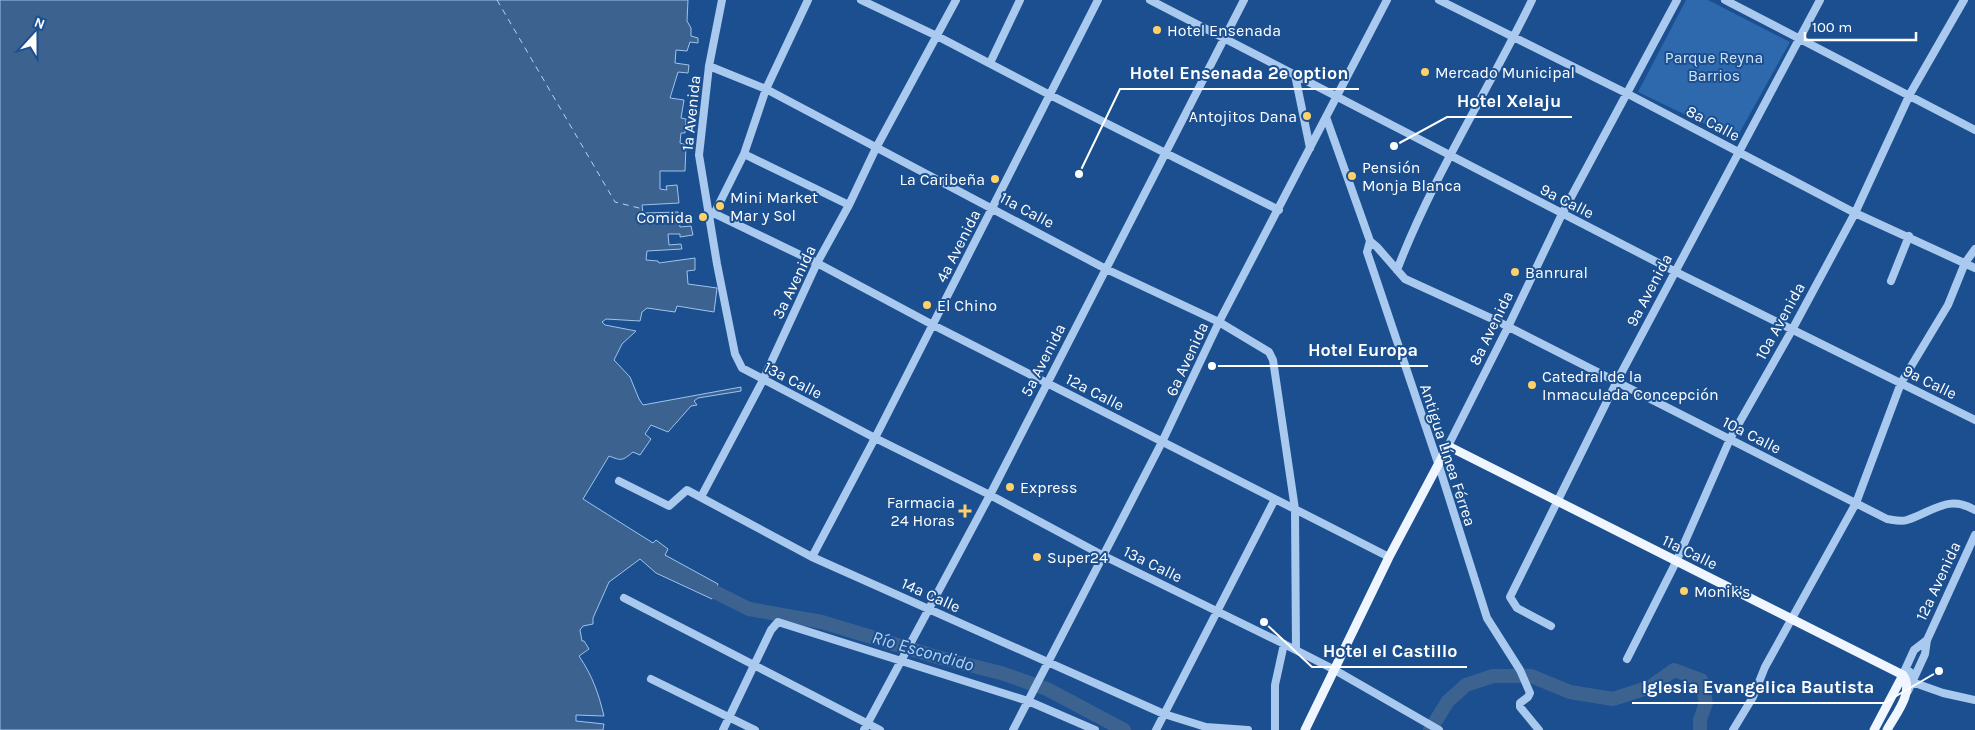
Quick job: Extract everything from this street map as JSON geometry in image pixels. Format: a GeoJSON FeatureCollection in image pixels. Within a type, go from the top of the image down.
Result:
{"type":"FeatureCollection","features":[{"type":"Feature","properties":{"kind":"main road","name":"8a Avenida"},"geometry":{"type":"LineString","coordinates":[[1305,730],[1389,557],[1448,446]]}},
{"type":"Feature","properties":{"kind":"main road","name":"11a Calle"},"geometry":{"type":"LineString","coordinates":[[1448,446],[1676,562],[1904,671]]}},
{"type":"Feature","properties":{"kind":"main road","name":"8a Avenida"},"geometry":{"type":"LineString","coordinates":[[1299,730],[1323,682],[1333,669]]}},
{"type":"Feature","properties":{"kind":"main road"},"geometry":{"type":"LineString","coordinates":[[1904,671],[1908,691]]}},
{"type":"Feature","properties":{"kind":"main road","name":"12a Avenida"},"geometry":{"type":"LineString","coordinates":[[1874,730],[1904,671]]}},
{"type":"Feature","properties":{"kind":"main road","name":"12a Avenida"},"geometry":{"type":"LineString","coordinates":[[1887,730],[1908,691]]}},
{"type":"Feature","properties":{"kind":"street","name":"1a Avenida"},"geometry":{"type":"LineString","coordinates":[[722,0],[710,66],[699,156],[712,213],[717,264],[735,354],[742,368],[747,372]]}},
{"type":"Feature","properties":{"kind":"street"},"geometry":{"type":"LineString","coordinates":[[712,213],[744,154],[766,89],[808,0]]}},
{"type":"Feature","properties":{"kind":"street"},"geometry":{"type":"LineString","coordinates":[[861,0],[937,36],[1279,210]]}},
{"type":"Feature","properties":{"kind":"street","name":"3a Avenida"},"geometry":{"type":"LineString","coordinates":[[701,497],[763,380],[817,263],[849,205],[876,148],[956,0]]}},
{"type":"Feature","properties":{"kind":"street"},"geometry":{"type":"LineString","coordinates":[[990,63],[1020,0]]}},
{"type":"Feature","properties":{"kind":"street","name":"4a Avenida"},"geometry":{"type":"LineString","coordinates":[[812,557],[875,438],[1098,0]]}},
{"type":"Feature","properties":{"kind":"street","name":"9a Calle"},"geometry":{"type":"LineString","coordinates":[[1150,0],[1562,214],[1975,420]]}},
{"type":"Feature","properties":{"kind":"street","name":"5a Avenida"},"geometry":{"type":"LineString","coordinates":[[865,727],[918,632],[990,495],[1164,152],[1244,0]]}},
{"type":"Feature","properties":{"kind":"street","name":"6a Avenida"},"geometry":{"type":"LineString","coordinates":[[1013,730],[1162,442],[1219,322],[1387,0]]}},
{"type":"Feature","properties":{"kind":"street","name":"8a Calle"},"geometry":{"type":"LineString","coordinates":[[1439,0],[1628,94],[1856,213],[1975,268]]}},
{"type":"Feature","properties":{"kind":"street"},"geometry":{"type":"LineString","coordinates":[[1397,270],[1449,156],[1532,0]]}},
{"type":"Feature","properties":{"kind":"street","name":"8a Avenida"},"geometry":{"type":"LineString","coordinates":[[1448,446],[1562,214],[1677,0]]}},
{"type":"Feature","properties":{"kind":"street"},"geometry":{"type":"LineString","coordinates":[[1726,0],[1910,94],[1975,130]]}},
{"type":"Feature","properties":{"kind":"street","name":"9a Avenida"},"geometry":{"type":"LineString","coordinates":[[1551,626],[1517,608],[1510,598],[1556,501],[1674,271],[1740,153],[1820,0]]}},
{"type":"Feature","properties":{"kind":"street","name":"10a Avenida"},"geometry":{"type":"LineString","coordinates":[[1627,659],[1676,562],[1730,439],[1856,213],[1910,94],[1964,0]]}},
{"type":"Feature","properties":{"kind":"street","name":"11a Calle"},"geometry":{"type":"LineString","coordinates":[[710,66],[766,89],[1106,268],[1219,322],[1264,349],[1273,360],[1295,509]]}},
{"type":"Feature","properties":{"kind":"street"},"geometry":{"type":"LineString","coordinates":[[1295,75],[1310,148]]}},
{"type":"Feature","properties":{"kind":"street","name":"Antigua Línea Férrea"},"geometry":{"type":"LineString","coordinates":[[1326,116],[1370,241],[1367,252],[1439,466],[1487,618],[1520,670],[1530,693],[1520,703],[1520,707],[1539,730]]}},
{"type":"Feature","properties":{"kind":"street"},"geometry":{"type":"LineString","coordinates":[[744,154],[849,205]]}},
{"type":"Feature","properties":{"kind":"street","name":"12a Calle"},"geometry":{"type":"LineString","coordinates":[[712,213],[817,263],[933,325],[1389,557]]}},
{"type":"Feature","properties":{"kind":"street"},"geometry":{"type":"LineString","coordinates":[[1891,281],[1909,236]]}},
{"type":"Feature","properties":{"kind":"street","name":"10a Calle"},"geometry":{"type":"LineString","coordinates":[[1370,241],[1377,246],[1406,279],[1617,381],[1888,519],[1905,521],[1930,509],[1950,503],[1967,506],[1975,510]]}},
{"type":"Feature","properties":{"kind":"street"},"geometry":{"type":"LineString","coordinates":[[1733,730],[1753,697],[1765,667],[1856,503],[1901,383],[1948,305],[1965,263],[1975,249]]}},
{"type":"Feature","properties":{"kind":"street","name":"13a Calle"},"geometry":{"type":"LineString","coordinates":[[747,372],[990,495],[1102,555],[1217,610],[1333,669],[1439,730]]}},
{"type":"Feature","properties":{"kind":"street","name":"14a Calle"},"geometry":{"type":"LineString","coordinates":[[619,480],[669,506],[687,490],[812,557],[929,609],[1045,666],[1110,689],[1164,714],[1206,727],[1248,730]]}},
{"type":"Feature","properties":{"kind":"street"},"geometry":{"type":"LineString","coordinates":[[1156,729],[1275,499]]}},
{"type":"Feature","properties":{"kind":"street"},"geometry":{"type":"LineString","coordinates":[[1295,509],[1296,650]]}},
{"type":"Feature","properties":{"kind":"street","name":"12a Avenida"},"geometry":{"type":"LineString","coordinates":[[1908,691],[1925,654],[1927,640],[1975,536]]}},
{"type":"Feature","properties":{"kind":"street"},"geometry":{"type":"LineString","coordinates":[[624,598],[865,727],[880,730]]}},
{"type":"Feature","properties":{"kind":"street"},"geometry":{"type":"LineString","coordinates":[[723,730],[753,666],[774,625],[778,622],[903,658],[1028,700],[1095,730]]}},
{"type":"Feature","properties":{"kind":"street","name":"12a Avenida"},"geometry":{"type":"LineString","coordinates":[[1904,671],[1914,650],[1927,640]]}},
{"type":"Feature","properties":{"kind":"street"},"geometry":{"type":"LineString","coordinates":[[1275,730],[1275,685],[1284,644]]}},
{"type":"Feature","properties":{"kind":"street"},"geometry":{"type":"LineString","coordinates":[[1904,671],[1910,672],[1912,682],[1943,693],[1975,700]]}},
{"type":"Feature","properties":{"kind":"street"},"geometry":{"type":"LineString","coordinates":[[652,679],[755,730]]}},
{"type":"Feature","properties":{"kind":"green space","name":"Parque Reyna Barrios"},"geometry":{"type":"Polygon","coordinates":[[[1686,0],[1708,0],[1790,42],[1736,139],[1638,92],[1686,0]]]}},
{"type":"Feature","properties":{"kind":"shaded area"},"geometry":{"type":"Polygon","coordinates":[[[0,0],[688,0],[687,21],[691,28],[691,36],[698,38],[698,43],[690,42],[687,51],[676,50],[675,63],[689,65],[688,73],[678,72],[670,98],[684,100],[681,118],[686,119],[685,133],[681,133],[680,143],[686,145],[685,171],[660,171],[660,189],[667,190],[666,186],[677,185],[679,203],[642,205],[643,213],[678,212],[680,227],[691,226],[693,235],[680,237],[680,234],[668,234],[669,245],[681,244],[682,249],[647,251],[646,260],[658,261],[659,263],[695,258],[695,270],[687,271],[688,284],[717,288],[714,312],[677,306],[675,312],[647,308],[642,312],[640,321],[606,319],[602,322],[605,325],[636,331],[622,344],[614,360],[630,377],[643,405],[741,387],[741,391],[698,398],[694,401],[697,405],[691,406],[668,432],[651,425],[645,434],[651,439],[640,455],[633,452],[622,459],[609,456],[583,499],[653,543],[656,540],[668,549],[665,555],[718,584],[712,599],[656,573],[640,559],[609,582],[593,618],[593,624],[583,626],[580,630],[582,641],[584,641],[589,649],[579,656],[588,671],[600,699],[604,716],[576,715],[576,721],[604,724],[603,730],[0,730],[0,0]]]}},
{"type":"Feature","properties":{"kind":"waterway","name":"Río Escondido"},"geometry":{"type":"LineString","coordinates":[[715,592],[749,609],[822,622],[937,657],[1001,673],[1047,689],[1124,730]]}},
{"type":"Feature","properties":{"kind":"waterway","name":"Río Escondido"},"geometry":{"type":"LineString","coordinates":[[1430,730],[1448,701],[1466,685],[1493,676],[1531,676],[1570,692],[1613,699],[1650,687],[1674,670],[1701,680],[1706,703],[1700,720],[1700,730]]}},
{"type":"Feature","properties":{"kind":"ferry route"},"geometry":{"type":"LineString","coordinates":[[497,0],[615,202],[643,209]]}},
{"type":"Feature","properties":{"kind":"place","name":"Hotel Ensenada"},"geometry":{"type":"Point","coordinates":[1157,30]}},
{"type":"Feature","properties":{"kind":"place","name":"Mercado Municipal"},"geometry":{"type":"Point","coordinates":[1425,72]}},
{"type":"Feature","properties":{"kind":"place","name":"Antojitos Dana"},"geometry":{"type":"Point","coordinates":[1307,116]}},
{"type":"Feature","properties":{"kind":"place","name":"Hotel Xelaju"},"geometry":{"type":"Point","coordinates":[1394,146]}},
{"type":"Feature","properties":{"kind":"place","name":"Hotel Ensenada 2e option"},"geometry":{"type":"Point","coordinates":[1079,174]}},
{"type":"Feature","properties":{"kind":"place","name":"Pensión Monja Blanca"},"geometry":{"type":"Point","coordinates":[1352,176]}},
{"type":"Feature","properties":{"kind":"place","name":"La Caribeña"},"geometry":{"type":"Point","coordinates":[995,179]}},
{"type":"Feature","properties":{"kind":"place","name":"Mini Market Mar y Sol"},"geometry":{"type":"Point","coordinates":[720,206]}},
{"type":"Feature","properties":{"kind":"place","name":"Comida"},"geometry":{"type":"Point","coordinates":[703,217]}},
{"type":"Feature","properties":{"kind":"place","name":"Banrural"},"geometry":{"type":"Point","coordinates":[1515,272]}},
{"type":"Feature","properties":{"kind":"place","name":"El Chino"},"geometry":{"type":"Point","coordinates":[927,305]}},
{"type":"Feature","properties":{"kind":"place","name":"Hotel Europa"},"geometry":{"type":"Point","coordinates":[1212,366]}},
{"type":"Feature","properties":{"kind":"place","name":"Catedral de la Inmaculada Concepción"},"geometry":{"type":"Point","coordinates":[1532,385]}},
{"type":"Feature","properties":{"kind":"place","name":"Express"},"geometry":{"type":"Point","coordinates":[1010,487]}},
{"type":"Feature","properties":{"kind":"place","name":"Farmacia 24 Horas"},"geometry":{"type":"Point","coordinates":[965,511]}},
{"type":"Feature","properties":{"kind":"place","name":"Super24"},"geometry":{"type":"Point","coordinates":[1037,557]}},
{"type":"Feature","properties":{"kind":"place","name":"Monik's"},"geometry":{"type":"Point","coordinates":[1684,591]}},
{"type":"Feature","properties":{"kind":"place","name":"Hotel el Castillo"},"geometry":{"type":"Point","coordinates":[1264,622]}},
{"type":"Feature","properties":{"kind":"place","name":"Iglesia Evangelica Bautista"},"geometry":{"type":"Point","coordinates":[1939,671]}}]}
